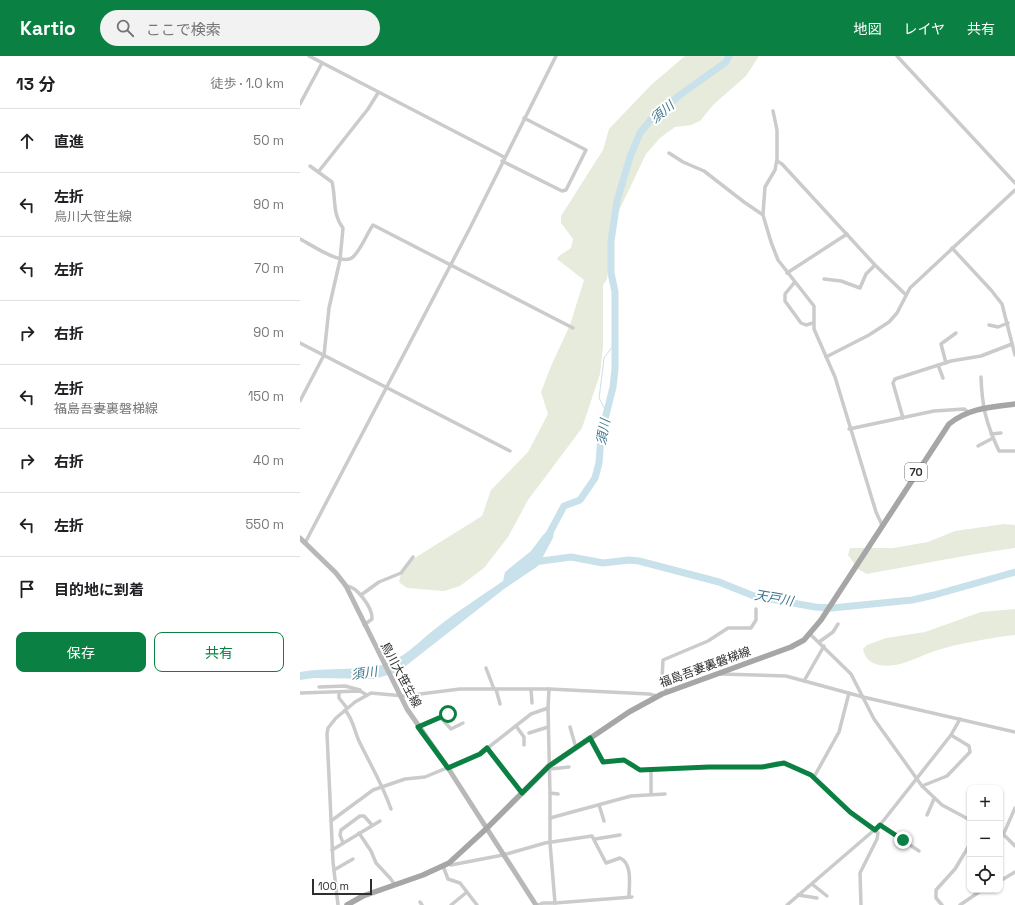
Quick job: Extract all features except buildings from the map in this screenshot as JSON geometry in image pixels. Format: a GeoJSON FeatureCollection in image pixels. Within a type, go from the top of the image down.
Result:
{"type":"FeatureCollection","features":[{"type":"Feature","properties":{"kind":"main road","name":"福島吾妻裏磐梯線"},"geometry":{"type":"LineString","coordinates":[[347,905],[443,866],[449,862],[486,829],[550,767],[590,738],[658,696],[718,673],[791,648],[810,634],[821,620],[845,580],[945,428],[956,417],[968,412],[983,408],[1015,404]]}},
{"type":"Feature","properties":{"kind":"street"},"geometry":{"type":"LineString","coordinates":[[309,56],[562,191],[566,190],[586,150],[524,118]]}},
{"type":"Feature","properties":{"kind":"street"},"geometry":{"type":"LineString","coordinates":[[305,543],[450,265],[556,56]]}},
{"type":"Feature","properties":{"kind":"street"},"geometry":{"type":"LineString","coordinates":[[897,56],[1015,183]]}},
{"type":"Feature","properties":{"kind":"street"},"geometry":{"type":"LineString","coordinates":[[300,104],[322,63]]}},
{"type":"Feature","properties":{"kind":"street"},"geometry":{"type":"LineString","coordinates":[[319,171],[373,103],[378,93]]}},
{"type":"Feature","properties":{"kind":"street"},"geometry":{"type":"LineString","coordinates":[[773,111],[777,130],[777,161],[775,170],[765,187],[763,214],[776,256],[786,273],[814,306],[813,323],[835,377],[849,428],[876,512],[882,525]]}},
{"type":"Feature","properties":{"kind":"street"},"geometry":{"type":"LineString","coordinates":[[669,153],[683,162],[704,171],[744,202],[763,214]]}},
{"type":"Feature","properties":{"kind":"street"},"geometry":{"type":"LineString","coordinates":[[777,161],[780,162],[875,265],[905,294]]}},
{"type":"Feature","properties":{"kind":"street"},"geometry":{"type":"LineString","coordinates":[[300,401],[324,355],[329,308],[340,260],[343,228],[338,222],[333,186],[329,179],[310,166]]}},
{"type":"Feature","properties":{"kind":"street"},"geometry":{"type":"LineString","coordinates":[[826,357],[869,335],[889,322],[897,313],[905,294],[910,288],[1015,190]]}},
{"type":"Feature","properties":{"kind":"street"},"geometry":{"type":"LineString","coordinates":[[300,239],[340,260],[348,260],[354,256],[373,225],[573,328]]}},
{"type":"Feature","properties":{"kind":"street"},"geometry":{"type":"LineString","coordinates":[[786,273],[847,234]]}},
{"type":"Feature","properties":{"kind":"street"},"geometry":{"type":"LineString","coordinates":[[952,248],[996,295],[1002,304],[1013,338],[1012,344],[1015,355]]}},
{"type":"Feature","properties":{"kind":"street"},"geometry":{"type":"LineString","coordinates":[[824,279],[841,281],[860,288],[866,274],[875,265]]}},
{"type":"Feature","properties":{"kind":"street"},"geometry":{"type":"LineString","coordinates":[[794,283],[785,294],[785,301],[801,323],[806,325],[813,323]]}},
{"type":"Feature","properties":{"kind":"street"},"geometry":{"type":"LineString","coordinates":[[989,325],[998,327],[1008,322]]}},
{"type":"Feature","properties":{"kind":"street"},"geometry":{"type":"LineString","coordinates":[[946,362],[941,344],[956,334]]}},
{"type":"Feature","properties":{"kind":"street"},"geometry":{"type":"LineString","coordinates":[[300,343],[510,451]]}},
{"type":"Feature","properties":{"kind":"street"},"geometry":{"type":"LineString","coordinates":[[903,418],[893,380],[946,362],[981,356],[1012,344]]}},
{"type":"Feature","properties":{"kind":"street"},"geometry":{"type":"LineString","coordinates":[[938,365],[942,378]]}},
{"type":"Feature","properties":{"kind":"street"},"geometry":{"type":"LineString","coordinates":[[981,377],[983,408],[992,436],[999,451],[1015,451]]}},
{"type":"Feature","properties":{"kind":"street"},"geometry":{"type":"LineString","coordinates":[[849,428],[934,411],[964,408],[968,412]]}},
{"type":"Feature","properties":{"kind":"street"},"geometry":{"type":"LineString","coordinates":[[978,446],[992,436],[1001,433]]}},
{"type":"Feature","properties":{"kind":"street","name":"鳥川大笹生線"},"geometry":{"type":"LineString","coordinates":[[300,538],[336,573],[345,586],[400,696],[418,727],[448,768],[486,829],[537,905]]}},
{"type":"Feature","properties":{"kind":"street"},"geometry":{"type":"LineString","coordinates":[[361,595],[379,582],[401,573],[413,557]]}},
{"type":"Feature","properties":{"kind":"street"},"geometry":{"type":"LineString","coordinates":[[345,586],[351,586],[361,595],[372,616],[372,620],[364,626]]}},
{"type":"Feature","properties":{"kind":"street"},"geometry":{"type":"LineString","coordinates":[[667,692],[662,679],[663,660],[708,641],[728,628],[751,628],[756,620],[756,609]]}},
{"type":"Feature","properties":{"kind":"street"},"geometry":{"type":"LineString","coordinates":[[819,642],[833,632],[838,624]]}},
{"type":"Feature","properties":{"kind":"street"},"geometry":{"type":"LineString","coordinates":[[810,634],[846,667],[858,684],[863,697],[882,731],[922,786],[934,799],[946,808],[967,818]]}},
{"type":"Feature","properties":{"kind":"street"},"geometry":{"type":"LineString","coordinates":[[804,681],[824,646]]}},
{"type":"Feature","properties":{"kind":"street"},"geometry":{"type":"LineString","coordinates":[[486,668],[500,704]]}},
{"type":"Feature","properties":{"kind":"street"},"geometry":{"type":"LineString","coordinates":[[718,673],[722,675],[778,675],[863,697],[1015,732]]}},
{"type":"Feature","properties":{"kind":"street"},"geometry":{"type":"LineString","coordinates":[[319,686],[345,686],[356,688],[367,695]]}},
{"type":"Feature","properties":{"kind":"street"},"geometry":{"type":"LineString","coordinates":[[338,905],[332,850],[327,734],[328,728],[346,709],[367,695],[374,693],[400,696],[460,689],[549,689],[649,694],[658,696]]}},
{"type":"Feature","properties":{"kind":"street"},"geometry":{"type":"LineString","coordinates":[[532,689],[532,703]]}},
{"type":"Feature","properties":{"kind":"street"},"geometry":{"type":"LineString","coordinates":[[549,689],[548,727],[550,767],[550,843],[555,902]]}},
{"type":"Feature","properties":{"kind":"street"},"geometry":{"type":"LineString","coordinates":[[339,692],[339,698],[351,718],[359,741],[383,786],[391,810]]}},
{"type":"Feature","properties":{"kind":"street"},"geometry":{"type":"LineString","coordinates":[[300,693],[363,692]]}},
{"type":"Feature","properties":{"kind":"street"},"geometry":{"type":"LineString","coordinates":[[814,777],[839,732],[850,693]]}},
{"type":"Feature","properties":{"kind":"street"},"geometry":{"type":"LineString","coordinates":[[418,727],[448,714],[447,708]]}},
{"type":"Feature","properties":{"kind":"street"},"geometry":{"type":"LineString","coordinates":[[331,821],[373,790],[405,779],[425,777],[480,754],[531,714],[548,708]]}},
{"type":"Feature","properties":{"kind":"street"},"geometry":{"type":"LineString","coordinates":[[438,718],[442,719],[451,729],[463,723]]}},
{"type":"Feature","properties":{"kind":"street"},"geometry":{"type":"LineString","coordinates":[[787,905],[880,825],[951,735],[960,719]]}},
{"type":"Feature","properties":{"kind":"street"},"geometry":{"type":"LineString","coordinates":[[516,726],[524,737],[524,745]]}},
{"type":"Feature","properties":{"kind":"street"},"geometry":{"type":"LineString","coordinates":[[529,733],[548,727]]}},
{"type":"Feature","properties":{"kind":"street"},"geometry":{"type":"LineString","coordinates":[[570,727],[576,748]]}},
{"type":"Feature","properties":{"kind":"street"},"geometry":{"type":"LineString","coordinates":[[922,786],[945,777],[970,752],[969,746],[951,735]]}},
{"type":"Feature","properties":{"kind":"street"},"geometry":{"type":"LineString","coordinates":[[590,738],[603,762],[624,760],[640,770],[709,767],[762,767],[782,763],[806,771],[850,812],[878,832],[877,839],[860,873],[860,905]]}},
{"type":"Feature","properties":{"kind":"street"},"geometry":{"type":"LineString","coordinates":[[487,748],[522,793]]}},
{"type":"Feature","properties":{"kind":"street"},"geometry":{"type":"LineString","coordinates":[[550,767],[569,767]]}},
{"type":"Feature","properties":{"kind":"street"},"geometry":{"type":"LineString","coordinates":[[650,769],[651,794]]}},
{"type":"Feature","properties":{"kind":"street"},"geometry":{"type":"LineString","coordinates":[[550,793],[558,794]]}},
{"type":"Feature","properties":{"kind":"street"},"geometry":{"type":"LineString","coordinates":[[550,818],[631,796],[665,794]]}},
{"type":"Feature","properties":{"kind":"street"},"geometry":{"type":"LineString","coordinates":[[927,815],[934,799]]}},
{"type":"Feature","properties":{"kind":"street"},"geometry":{"type":"LineString","coordinates":[[599,805],[604,821]]}},
{"type":"Feature","properties":{"kind":"street"},"geometry":{"type":"LineString","coordinates":[[1003,830],[1014,814],[1015,808]]}},
{"type":"Feature","properties":{"kind":"street"},"geometry":{"type":"LineString","coordinates":[[343,843],[340,835],[341,830],[360,816],[364,816],[372,825]]}},
{"type":"Feature","properties":{"kind":"street"},"geometry":{"type":"LineString","coordinates":[[332,850],[380,820]]}},
{"type":"Feature","properties":{"kind":"street"},"geometry":{"type":"LineString","coordinates":[[880,825],[919,851]]}},
{"type":"Feature","properties":{"kind":"street"},"geometry":{"type":"LineString","coordinates":[[359,833],[371,851],[376,863],[395,885]]}},
{"type":"Feature","properties":{"kind":"street"},"geometry":{"type":"LineString","coordinates":[[1003,833],[1015,846]]}},
{"type":"Feature","properties":{"kind":"street"},"geometry":{"type":"LineString","coordinates":[[595,839],[620,835]]}},
{"type":"Feature","properties":{"kind":"street"},"geometry":{"type":"LineString","coordinates":[[449,862],[455,865],[550,843],[590,836],[595,839],[606,863],[620,858],[624,860],[628,870],[630,897],[543,903],[537,905]]}},
{"type":"Feature","properties":{"kind":"street"},"geometry":{"type":"LineString","coordinates":[[942,905],[936,898],[936,890],[955,869],[967,849]]}},
{"type":"Feature","properties":{"kind":"street"},"geometry":{"type":"LineString","coordinates":[[334,870],[353,859]]}},
{"type":"Feature","properties":{"kind":"street"},"geometry":{"type":"LineString","coordinates":[[443,866],[448,878],[460,883],[477,905]]}},
{"type":"Feature","properties":{"kind":"street"},"geometry":{"type":"LineString","coordinates":[[1003,879],[1015,872]]}},
{"type":"Feature","properties":{"kind":"street"},"geometry":{"type":"LineString","coordinates":[[812,884],[827,896]]}},
{"type":"Feature","properties":{"kind":"street"},"geometry":{"type":"LineString","coordinates":[[451,905],[468,892]]}},
{"type":"Feature","properties":{"kind":"street"},"geometry":{"type":"LineString","coordinates":[[960,905],[978,893]]}},
{"type":"Feature","properties":{"kind":"street"},"geometry":{"type":"LineString","coordinates":[[798,895],[817,898]]}},
{"type":"Feature","properties":{"kind":"shaded area"},"geometry":{"type":"Polygon","coordinates":[[[685,56],[759,56],[746,76],[713,105],[700,121],[691,125],[675,127],[660,138],[646,154],[614,221],[607,279],[603,285],[603,346],[600,374],[582,428],[528,500],[508,537],[484,568],[460,586],[444,591],[407,588],[399,582],[401,574],[413,559],[482,516],[491,490],[528,452],[548,414],[541,392],[570,325],[584,280],[557,259],[571,248],[573,239],[561,223],[561,216],[603,150],[609,129],[651,85],[685,56]]]}},
{"type":"Feature","properties":{"kind":"shaded area"},"geometry":{"type":"Polygon","coordinates":[[[1004,524],[1015,525],[1015,548],[867,574],[858,569],[848,555],[850,548],[893,548],[928,542],[955,531],[1004,524]]]}},
{"type":"Feature","properties":{"kind":"shaded area"},"geometry":{"type":"Polygon","coordinates":[[[1015,609],[1015,635],[956,645],[891,666],[879,665],[868,660],[863,649],[867,645],[886,638],[925,632],[981,612],[1015,609]]]}},
{"type":"Feature","properties":{"kind":"water"},"geometry":{"type":"Polygon","coordinates":[[[555,524],[553,538],[538,566],[504,589],[398,672],[374,679],[314,678],[300,680],[300,672],[372,667],[397,659],[451,617],[503,581],[505,572],[531,551],[543,535],[555,524]]]}},
{"type":"Feature","properties":{"kind":"waterway","name":"須川"},"geometry":{"type":"LineString","coordinates":[[549,534],[564,506],[580,500],[595,478],[599,463],[601,435],[613,387],[615,369],[615,292],[611,273],[611,241],[617,201],[630,157],[640,133],[653,117],[680,95],[726,62],[729,56]]}},
{"type":"Feature","properties":{"kind":"waterway"},"geometry":{"type":"LineString","coordinates":[[606,411],[599,398],[604,358],[615,343]]}},
{"type":"Feature","properties":{"kind":"waterway","name":"天戸川"},"geometry":{"type":"LineString","coordinates":[[534,562],[571,557],[603,563],[629,560],[639,561],[719,582],[754,596],[815,607],[832,608],[912,600],[1015,572]]}},
{"type":"Feature","properties":{"kind":"route"},"geometry":{"type":"LineString","coordinates":[[448,714],[418,727],[448,768],[480,754],[487,748],[522,793],[549,766],[590,738],[603,762],[624,760],[640,770],[709,767],[762,767],[777,763],[784,763],[806,771],[850,812],[875,830],[880,825],[903,840]]}}]}
